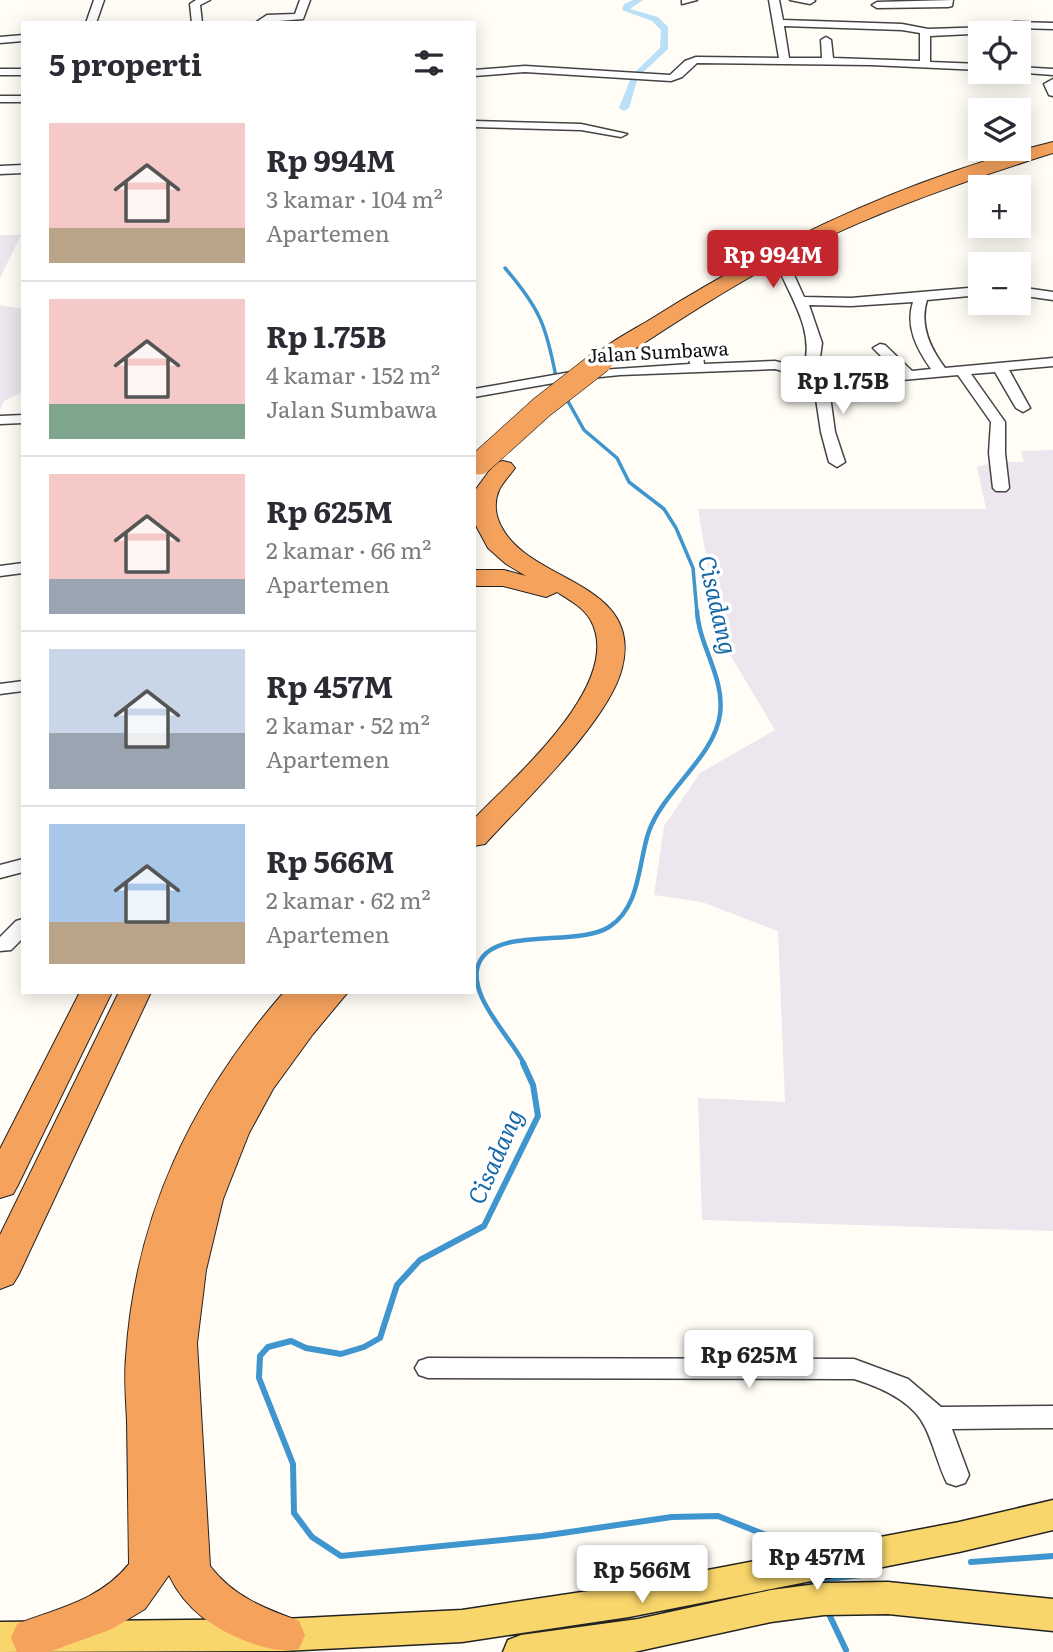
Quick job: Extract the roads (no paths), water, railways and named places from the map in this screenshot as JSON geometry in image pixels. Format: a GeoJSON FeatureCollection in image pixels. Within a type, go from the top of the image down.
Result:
{"type":"FeatureCollection","features":[{"type":"Feature","properties":{"kind":"highway"},"geometry":{"type":"LineString","coordinates":[[1031,143],[1053,136]]}},
{"type":"Feature","properties":{"kind":"highway"},"geometry":{"type":"LineString","coordinates":[[483,460],[597,361],[676,311],[795,245],[886,205],[994,165],[1053,147]]}},
{"type":"Feature","properties":{"kind":"highway"},"geometry":{"type":"LineString","coordinates":[[483,460],[654,308],[777,239],[863,200],[977,161]]}},
{"type":"Feature","properties":{"kind":"highway"},"geometry":{"type":"LineString","coordinates":[[476,835],[579,720],[598,693],[608,667],[611,640],[604,620],[590,602],[571,588],[521,562],[500,547],[488,531],[483,510],[487,490],[483,460]]}},
{"type":"Feature","properties":{"kind":"highway"},"geometry":{"type":"LineString","coordinates":[[476,578],[504,578],[535,585],[566,600],[585,619],[590,666],[582,689],[565,715],[476,807]]}},
{"type":"Feature","properties":{"kind":"highway"},"geometry":{"type":"LineString","coordinates":[[0,1185],[95,994]]}},
{"type":"Feature","properties":{"kind":"highway"},"geometry":{"type":"LineString","coordinates":[[0,1274],[134,994]]}},
{"type":"Feature","properties":{"kind":"highway"},"geometry":{"type":"LineString","coordinates":[[52,1164],[147,994]]}},
{"type":"Feature","properties":{"kind":"highway"},"geometry":{"type":"LineString","coordinates":[[16,1638],[97,1615],[130,1595],[150,1570],[145,1348],[157,1266],[172,1207],[205,1126],[237,1071],[300,994]]}},
{"type":"Feature","properties":{"kind":"highway"},"geometry":{"type":"LineString","coordinates":[[283,1634],[240,1619],[229,1612],[208,1598],[189,1572],[178,1343],[187,1270],[205,1199],[231,1133],[260,1082],[301,1026],[330,994]]}},
{"type":"Feature","properties":{"kind":"main road"},"geometry":{"type":"LineString","coordinates":[[522,1652],[638,1635],[866,1553],[959,1537],[1049,1516]]}},
{"type":"Feature","properties":{"kind":"main road"},"geometry":{"type":"LineString","coordinates":[[16,1638],[283,1634],[462,1626],[629,1601],[764,1591],[824,1599],[888,1598],[1053,1615]]}},
{"type":"Feature","properties":{"kind":"street"},"geometry":{"type":"LineString","coordinates":[[92,21],[99,0]]}},
{"type":"Feature","properties":{"kind":"street"},"geometry":{"type":"LineString","coordinates":[[197,21],[195,4],[205,0]]}},
{"type":"Feature","properties":{"kind":"street"},"geometry":{"type":"LineString","coordinates":[[263,21],[267,18],[299,17],[305,0]]}},
{"type":"Feature","properties":{"kind":"street"},"geometry":{"type":"LineString","coordinates":[[774,0],[785,62]]}},
{"type":"Feature","properties":{"kind":"street"},"geometry":{"type":"LineString","coordinates":[[795,0],[810,1]]}},
{"type":"Feature","properties":{"kind":"street"},"geometry":{"type":"LineString","coordinates":[[883,3],[948,4],[948,0]]}},
{"type":"Feature","properties":{"kind":"street"},"geometry":{"type":"LineString","coordinates":[[926,2],[933,31]]}},
{"type":"Feature","properties":{"kind":"street"},"geometry":{"type":"LineString","coordinates":[[776,23],[902,27],[933,31],[986,30],[1014,25],[1053,26]]}},
{"type":"Feature","properties":{"kind":"street"},"geometry":{"type":"LineString","coordinates":[[925,64],[923,42],[925,34],[933,31]]}},
{"type":"Feature","properties":{"kind":"street"},"geometry":{"type":"LineString","coordinates":[[0,40],[21,38]]}},
{"type":"Feature","properties":{"kind":"street"},"geometry":{"type":"LineString","coordinates":[[826,40],[828,62]]}},
{"type":"Feature","properties":{"kind":"street"},"geometry":{"type":"LineString","coordinates":[[923,42],[951,43]]}},
{"type":"Feature","properties":{"kind":"street"},"geometry":{"type":"LineString","coordinates":[[476,73],[515,69],[671,78],[696,60],[968,66]]}},
{"type":"Feature","properties":{"kind":"street"},"geometry":{"type":"LineString","coordinates":[[1031,71],[1053,72]]}},
{"type":"Feature","properties":{"kind":"street"},"geometry":{"type":"LineString","coordinates":[[0,72],[21,72]]}},
{"type":"Feature","properties":{"kind":"street"},"geometry":{"type":"LineString","coordinates":[[1053,82],[1049,84],[1053,93]]}},
{"type":"Feature","properties":{"kind":"street"},"geometry":{"type":"LineString","coordinates":[[0,99],[21,99]]}},
{"type":"Feature","properties":{"kind":"street"},"geometry":{"type":"LineString","coordinates":[[476,124],[581,127],[621,134]]}},
{"type":"Feature","properties":{"kind":"street"},"geometry":{"type":"LineString","coordinates":[[0,170],[21,169]]}},
{"type":"Feature","properties":{"kind":"street"},"geometry":{"type":"LineString","coordinates":[[783,264],[816,336],[815,375],[837,463]]}},
{"type":"Feature","properties":{"kind":"street"},"geometry":{"type":"LineString","coordinates":[[798,301],[851,302],[968,292]]}},
{"type":"Feature","properties":{"kind":"street"},"geometry":{"type":"LineString","coordinates":[[921,298],[917,317],[922,345],[943,374]]}},
{"type":"Feature","properties":{"kind":"street"},"geometry":{"type":"LineString","coordinates":[[880,348],[910,377]]}},
{"type":"Feature","properties":{"kind":"street"},"geometry":{"type":"LineString","coordinates":[[695,351],[698,369]]}},
{"type":"Feature","properties":{"kind":"street","name":"Jalan Sumbawa"},"geometry":{"type":"LineString","coordinates":[[476,393],[598,373],[775,365],[850,380],[1001,369],[1053,362]]}},
{"type":"Feature","properties":{"kind":"street"},"geometry":{"type":"LineString","coordinates":[[1001,369],[1023,408]]}},
{"type":"Feature","properties":{"kind":"street"},"geometry":{"type":"LineString","coordinates":[[963,372],[998,422],[997,453],[1002,488]]}},
{"type":"Feature","properties":{"kind":"street"},"geometry":{"type":"LineString","coordinates":[[0,420],[21,419]]}},
{"type":"Feature","properties":{"kind":"street"},"geometry":{"type":"LineString","coordinates":[[0,572],[21,568]]}},
{"type":"Feature","properties":{"kind":"street"},"geometry":{"type":"LineString","coordinates":[[0,688],[21,686]]}},
{"type":"Feature","properties":{"kind":"street"},"geometry":{"type":"LineString","coordinates":[[0,872],[21,866]]}},
{"type":"Feature","properties":{"kind":"street"},"geometry":{"type":"LineString","coordinates":[[4,945],[21,928]]}},
{"type":"Feature","properties":{"kind":"street"},"geometry":{"type":"LineString","coordinates":[[428,1368],[854,1369],[884,1377],[908,1389],[935,1418],[956,1475]]}},
{"type":"Feature","properties":{"kind":"street"},"geometry":{"type":"LineString","coordinates":[[935,1418],[1053,1416]]}},
{"type":"Feature","properties":{"kind":"waterway"},"geometry":{"type":"LineString","coordinates":[[636,75],[664,49],[665,29],[655,19],[626,10],[627,6],[639,0]]}},
{"type":"Feature","properties":{"kind":"waterway"},"geometry":{"type":"LineString","coordinates":[[624,108],[634,78]]}},
{"type":"Feature","properties":{"kind":"waterway","name":"Cisadang"},"geometry":{"type":"LineString","coordinates":[[505,268],[540,318],[556,377]]}},
{"type":"Feature","properties":{"kind":"waterway","name":"Cisadang"},"geometry":{"type":"LineString","coordinates":[[565,396],[584,430],[617,458],[629,482],[664,509],[676,528],[693,568],[697,613]]}},
{"type":"Feature","properties":{"kind":"waterway","name":"Cisadang"},"geometry":{"type":"LineString","coordinates":[[524,1064],[483,1000],[478,987],[480,961],[489,951],[503,944],[595,933],[609,927],[627,908],[637,883],[645,843],[656,816],[709,744],[720,714],[719,688],[702,637],[697,611]]}},
{"type":"Feature","properties":{"kind":"waterway","name":"Cisadang"},"geometry":{"type":"LineString","coordinates":[[523,1063],[533,1085],[538,1116],[484,1226],[420,1260],[397,1285],[380,1338],[364,1347],[341,1354],[306,1348],[291,1341],[268,1347],[260,1356],[259,1378],[293,1464],[294,1513],[312,1537],[341,1556],[542,1536],[672,1517],[718,1516],[771,1537],[789,1557]]}},
{"type":"Feature","properties":{"kind":"waterway"},"geometry":{"type":"LineString","coordinates":[[971,1562],[1053,1556]]}},
{"type":"Feature","properties":{"kind":"waterway"},"geometry":{"type":"LineString","coordinates":[[811,1581],[861,1575]]}},
{"type":"Feature","properties":{"kind":"waterway","name":"Cisadang"},"geometry":{"type":"LineString","coordinates":[[828,1612],[846,1650]]}}]}
